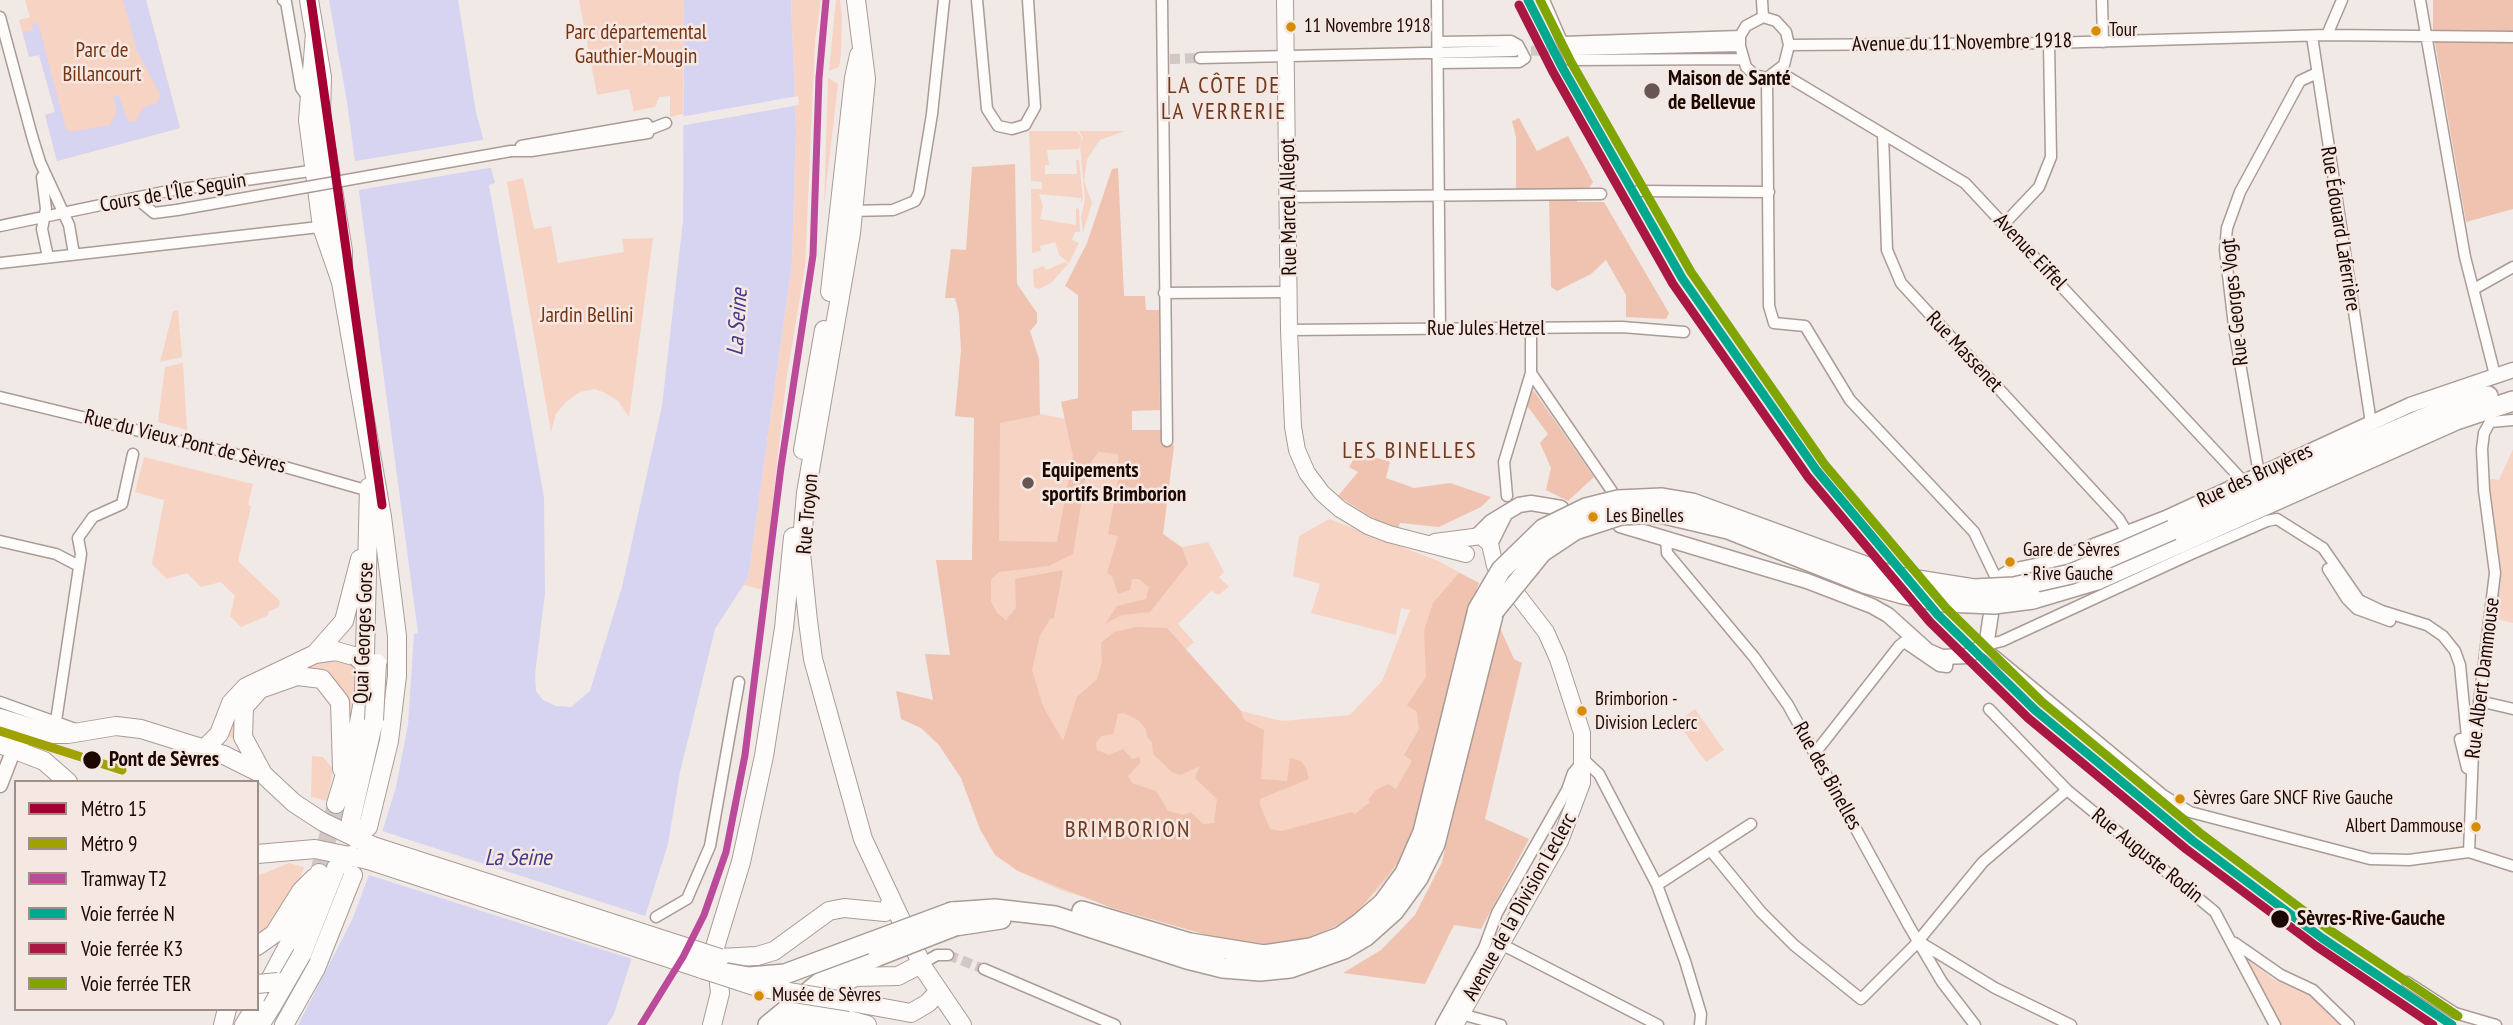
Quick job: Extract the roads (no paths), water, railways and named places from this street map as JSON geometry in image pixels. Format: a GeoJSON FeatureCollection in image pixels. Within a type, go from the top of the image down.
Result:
{"type":"FeatureCollection","features":[{"type":"Feature","properties":{"kind":"highway"},"geometry":{"type":"LineString","coordinates":[[768,1025],[823,980],[878,956],[989,895],[1053,902],[1190,943],[1239,953],[1290,953],[1340,937],[1383,903],[1405,873],[1423,832],[1486,610],[1542,552],[1575,530],[1621,515],[1660,513],[1690,518],[1728,529],[1864,583],[1942,602],[1994,604],[2074,589],[2176,537],[2451,407],[2513,389]]}},
{"type":"Feature","properties":{"kind":"highway"},"geometry":{"type":"LineString","coordinates":[[2176,537],[2443,426],[2513,401]]}},
{"type":"Feature","properties":{"kind":"highway"},"geometry":{"type":"LineString","coordinates":[[718,952],[741,966],[783,961],[952,913],[1004,919],[1076,922],[1223,968],[1260,971],[1290,968],[1321,959],[1366,936],[1394,911],[1418,878],[1435,844],[1486,610]]}},
{"type":"Feature","properties":{"kind":"highway"},"geometry":{"type":"LineString","coordinates":[[703,969],[749,977],[785,974],[952,913]]}},
{"type":"Feature","properties":{"kind":"main road","name":"Quai Georges Gorse"},"geometry":{"type":"LineString","coordinates":[[309,0],[323,77],[321,116],[333,194],[330,225]]}},
{"type":"Feature","properties":{"kind":"main road","name":"Rue Troyon"},"geometry":{"type":"LineString","coordinates":[[856,0],[860,49],[854,78],[846,211],[825,397],[806,493],[802,553],[812,652],[863,839],[921,964],[962,1025]]}},
{"type":"Feature","properties":{"kind":"main road","name":"Rue Marcel Allégot"},"geometry":{"type":"LineString","coordinates":[[1285,0],[1289,330]]}},
{"type":"Feature","properties":{"kind":"main road","name":"Quai Georges Gorse"},"geometry":{"type":"LineString","coordinates":[[315,34],[308,120],[314,168],[330,225],[341,282],[382,517],[397,636],[396,685],[389,741],[363,846]]}},
{"type":"Feature","properties":{"kind":"main road","name":"Rue Troyon"},"geometry":{"type":"LineString","coordinates":[[718,952],[793,629],[788,588],[796,494],[846,211]]}},
{"type":"Feature","properties":{"kind":"main road"},"geometry":{"type":"LineString","coordinates":[[1289,330],[1293,427],[1297,450],[1307,473],[1331,501],[1368,526],[1425,543],[1479,547]]}},
{"type":"Feature","properties":{"kind":"main road","name":"Quai Georges Gorse"},"geometry":{"type":"LineString","coordinates":[[264,775],[244,743],[241,720],[244,707],[260,689],[287,677],[308,675],[322,680],[340,702],[339,798],[358,734],[364,695],[372,459]]}},
{"type":"Feature","properties":{"kind":"main road"},"geometry":{"type":"LineString","coordinates":[[363,846],[352,820],[374,720],[382,517]]}},
{"type":"Feature","properties":{"kind":"main road"},"geometry":{"type":"LineString","coordinates":[[315,654],[344,621],[368,532]]}},
{"type":"Feature","properties":{"kind":"main road","name":"Avenue de la Division Leclerc"},"geometry":{"type":"LineString","coordinates":[[1458,1020],[1572,816],[1582,783],[1582,733],[1554,648],[1516,593]]}},
{"type":"Feature","properties":{"kind":"main road"},"geometry":{"type":"LineString","coordinates":[[793,629],[812,652]]}},
{"type":"Feature","properties":{"kind":"main road"},"geometry":{"type":"LineString","coordinates":[[204,749],[219,734],[231,703],[239,692],[315,654],[336,651],[357,657],[374,667],[386,696],[389,741]]}},
{"type":"Feature","properties":{"kind":"main road"},"geometry":{"type":"LineString","coordinates":[[0,718],[60,734],[116,726],[130,727],[241,761],[264,775],[293,803],[363,846],[768,990],[911,1013],[928,1003],[938,992]]}},
{"type":"Feature","properties":{"kind":"main road"},"geometry":{"type":"LineString","coordinates":[[7,747],[44,761],[66,780]]}},
{"type":"Feature","properties":{"kind":"main road"},"geometry":{"type":"LineString","coordinates":[[265,1004],[302,954],[337,868],[363,846]]}},
{"type":"Feature","properties":{"kind":"main road"},"geometry":{"type":"LineString","coordinates":[[259,854],[363,846],[718,952],[757,956],[774,951],[817,917],[844,908],[879,912],[889,909],[892,901],[888,892]]}},
{"type":"Feature","properties":{"kind":"main road"},"geometry":{"type":"LineString","coordinates":[[259,945],[274,934],[301,891],[319,873],[265,1004],[260,1025]]}},
{"type":"Feature","properties":{"kind":"main road"},"geometry":{"type":"LineString","coordinates":[[284,1025],[304,993],[353,875]]}},
{"type":"Feature","properties":{"kind":"main road"},"geometry":{"type":"LineString","coordinates":[[864,910],[903,924]]}},
{"type":"Feature","properties":{"kind":"main road"},"geometry":{"type":"LineString","coordinates":[[259,984],[278,982],[299,974],[326,941]]}},
{"type":"Feature","properties":{"kind":"main road"},"geometry":{"type":"LineString","coordinates":[[712,1025],[720,993],[718,952]]}},
{"type":"Feature","properties":{"kind":"main road"},"geometry":{"type":"LineString","coordinates":[[795,1022],[837,987],[855,977],[898,976],[921,964]]}},
{"type":"Feature","properties":{"kind":"main road"},"geometry":{"type":"LineString","coordinates":[[858,1003],[917,1025]]}},
{"type":"Feature","properties":{"kind":"main road"},"geometry":{"type":"LineString","coordinates":[[795,1022],[835,1016],[867,1025]]}},
{"type":"Feature","properties":{"kind":"street"},"geometry":{"type":"LineString","coordinates":[[282,0],[286,2],[301,88],[309,99]]}},
{"type":"Feature","properties":{"kind":"street"},"geometry":{"type":"LineString","coordinates":[[846,211],[893,209],[915,201],[919,193],[932,114],[944,0]]}},
{"type":"Feature","properties":{"kind":"street"},"geometry":{"type":"LineString","coordinates":[[977,0],[987,110],[998,126],[1013,129],[1025,125],[1035,107],[1028,0]]}},
{"type":"Feature","properties":{"kind":"street"},"geometry":{"type":"LineString","coordinates":[[1162,0],[1166,59],[1164,293],[1167,442]]}},
{"type":"Feature","properties":{"kind":"street"},"geometry":{"type":"LineString","coordinates":[[1437,0],[1440,330]]}},
{"type":"Feature","properties":{"kind":"street"},"geometry":{"type":"LineString","coordinates":[[1544,0],[1571,55]]}},
{"type":"Feature","properties":{"kind":"street"},"geometry":{"type":"LineString","coordinates":[[1762,0],[1763,17]]}},
{"type":"Feature","properties":{"kind":"street"},"geometry":{"type":"LineString","coordinates":[[2102,0],[2103,42]]}},
{"type":"Feature","properties":{"kind":"street"},"geometry":{"type":"LineString","coordinates":[[2327,35],[2342,0]]}},
{"type":"Feature","properties":{"kind":"street"},"geometry":{"type":"LineString","coordinates":[[2420,0],[2465,257],[2495,375]]}},
{"type":"Feature","properties":{"kind":"street"},"geometry":{"type":"LineString","coordinates":[[0,17],[40,162],[46,209],[42,229],[48,257]]}},
{"type":"Feature","properties":{"kind":"street"},"geometry":{"type":"LineString","coordinates":[[1763,17],[1776,20],[1786,32],[1789,45],[1788,56],[1778,71],[1767,78],[1755,75],[1742,59],[1740,41],[1746,26],[1763,17]]}},
{"type":"Feature","properties":{"kind":"street","name":"Avenue du 11 Novembre 1918"},"geometry":{"type":"LineString","coordinates":[[1789,45],[2103,42],[2327,35],[2513,37]]}},
{"type":"Feature","properties":{"kind":"street","name":"Rue Édouard Laferrière"},"geometry":{"type":"LineString","coordinates":[[2312,36],[2371,423]]}},
{"type":"Feature","properties":{"kind":"street"},"geometry":{"type":"LineString","coordinates":[[1511,41],[1518,45],[1525,58],[1519,62],[1438,52],[1511,41]]}},
{"type":"Feature","properties":{"kind":"street"},"geometry":{"type":"LineString","coordinates":[[1563,42],[1740,41]]}},
{"type":"Feature","properties":{"kind":"street"},"geometry":{"type":"LineString","coordinates":[[1571,55],[1740,41]]}},
{"type":"Feature","properties":{"kind":"street"},"geometry":{"type":"LineString","coordinates":[[2004,224],[2039,187],[2051,157],[2049,43]]}},
{"type":"Feature","properties":{"kind":"street"},"geometry":{"type":"LineString","coordinates":[[1200,58],[1514,51]]}},
{"type":"Feature","properties":{"kind":"street"},"geometry":{"type":"LineString","coordinates":[[1571,55],[1742,59]]}},
{"type":"Feature","properties":{"kind":"street"},"geometry":{"type":"LineString","coordinates":[[1150,59],[1166,59]]}},
{"type":"Feature","properties":{"kind":"street","name":"Avenue Eiffel"},"geometry":{"type":"LineString","coordinates":[[1778,71],[1956,176],[2243,481]]}},
{"type":"Feature","properties":{"kind":"street","name":"Rue Georges Vogt"},"geometry":{"type":"LineString","coordinates":[[2259,474],[2234,324],[2225,250],[2227,228],[2240,192],[2300,81],[2317,73]]}},
{"type":"Feature","properties":{"kind":"street"},"geometry":{"type":"LineString","coordinates":[[1767,78],[1769,306],[1774,323],[1805,326],[1850,400],[1974,532],[1997,580]]}},
{"type":"Feature","properties":{"kind":"street","name":"Cours de l'Île Seguin"},"geometry":{"type":"LineString","coordinates":[[136,198],[154,213],[177,210],[511,151],[521,146],[572,135],[647,124],[648,130],[666,123]]}},
{"type":"Feature","properties":{"kind":"street","name":"Rue Massenet"},"geometry":{"type":"LineString","coordinates":[[1884,134],[1887,250],[1901,283],[2119,519],[2127,534]]}},
{"type":"Feature","properties":{"kind":"street"},"geometry":{"type":"LineString","coordinates":[[40,162],[69,225],[74,254]]}},
{"type":"Feature","properties":{"kind":"street"},"geometry":{"type":"LineString","coordinates":[[314,168],[326,179],[333,194]]}},
{"type":"Feature","properties":{"kind":"street","name":"Cours de l'Île Seguin"},"geometry":{"type":"LineString","coordinates":[[0,226],[136,198],[314,168]]}},
{"type":"Feature","properties":{"kind":"street"},"geometry":{"type":"LineString","coordinates":[[1637,191],[1769,192]]}},
{"type":"Feature","properties":{"kind":"street"},"geometry":{"type":"LineString","coordinates":[[1289,197],[1601,194]]}},
{"type":"Feature","properties":{"kind":"street"},"geometry":{"type":"LineString","coordinates":[[0,263],[330,225]]}},
{"type":"Feature","properties":{"kind":"street"},"geometry":{"type":"LineString","coordinates":[[2474,289],[2513,267]]}},
{"type":"Feature","properties":{"kind":"street"},"geometry":{"type":"LineString","coordinates":[[1164,293],[1290,292]]}},
{"type":"Feature","properties":{"kind":"street","name":"Rue Jules Hetzel"},"geometry":{"type":"LineString","coordinates":[[1289,330],[1531,330],[1622,327],[1684,332]]}},
{"type":"Feature","properties":{"kind":"street"},"geometry":{"type":"LineString","coordinates":[[1507,496],[1504,462],[1531,373],[1531,330]]}},
{"type":"Feature","properties":{"kind":"street","name":"Rue des Bruyères"},"geometry":{"type":"LineString","coordinates":[[1997,580],[2011,571],[2050,563],[2127,534],[2435,395],[2513,370]]}},
{"type":"Feature","properties":{"kind":"street"},"geometry":{"type":"LineString","coordinates":[[1531,373],[1563,424],[1640,530]]}},
{"type":"Feature","properties":{"kind":"street","name":"Rue du Vieux Pont de Sèvres"},"geometry":{"type":"LineString","coordinates":[[0,397],[271,463],[369,491]]}},
{"type":"Feature","properties":{"kind":"street","name":"Rue Albert Dammouse"},"geometry":{"type":"LineString","coordinates":[[2469,852],[2473,752],[2495,573],[2482,468],[2484,433],[2490,422],[2513,420]]}},
{"type":"Feature","properties":{"kind":"street"},"geometry":{"type":"LineString","coordinates":[[56,721],[79,566],[78,538],[93,517],[122,503],[133,454]]}},
{"type":"Feature","properties":{"kind":"street"},"geometry":{"type":"LineString","coordinates":[[1479,547],[1504,516],[1519,505],[1531,503],[1561,508]]}},
{"type":"Feature","properties":{"kind":"street","name":"Rue des Bruyères"},"geometry":{"type":"LineString","coordinates":[[1948,658],[1968,656],[1985,643],[2002,641],[2267,520],[2277,519],[2305,535]]}},
{"type":"Feature","properties":{"kind":"street"},"geometry":{"type":"LineString","coordinates":[[1620,525],[1807,581],[1872,606],[1888,615],[1922,646],[1948,658],[1947,667],[1938,666],[1904,642],[1815,753]]}},
{"type":"Feature","properties":{"kind":"street"},"geometry":{"type":"LineString","coordinates":[[2305,535],[2323,548],[2359,600],[2382,611],[2427,625],[2443,636],[2455,651],[2460,665],[2468,748],[2473,752]]}},
{"type":"Feature","properties":{"kind":"street"},"geometry":{"type":"LineString","coordinates":[[2305,535],[2339,589],[2357,609],[2429,634],[2450,656],[2455,667],[2460,745],[2467,768],[2472,771]]}},
{"type":"Feature","properties":{"kind":"street","name":"Rue des Binelles"},"geometry":{"type":"LineString","coordinates":[[1666,538],[1667,553],[1754,657],[1788,705],[1918,941],[1942,982],[1975,1025]]}},
{"type":"Feature","properties":{"kind":"street"},"geometry":{"type":"LineString","coordinates":[[0,541],[57,554],[79,566]]}},
{"type":"Feature","properties":{"kind":"street"},"geometry":{"type":"LineString","coordinates":[[1991,614],[1985,643],[2164,795],[2190,812],[2370,859],[2409,860],[2469,852],[2513,866]]}},
{"type":"Feature","properties":{"kind":"street"},"geometry":{"type":"LineString","coordinates":[[656,917],[687,899],[710,846],[739,682]]}},
{"type":"Feature","properties":{"kind":"street"},"geometry":{"type":"LineString","coordinates":[[2479,701],[2513,709]]}},
{"type":"Feature","properties":{"kind":"street"},"geometry":{"type":"LineString","coordinates":[[0,702],[83,732]]}},
{"type":"Feature","properties":{"kind":"street","name":"Rue Auguste Rodin"},"geometry":{"type":"LineString","coordinates":[[1989,709],[2067,790],[2209,906],[2232,942],[2275,1025]]}},
{"type":"Feature","properties":{"kind":"street"},"geometry":{"type":"LineString","coordinates":[[0,785],[7,747],[39,730]]}},
{"type":"Feature","properties":{"kind":"street"},"geometry":{"type":"LineString","coordinates":[[1441,1025],[1484,948],[1497,912],[1567,790],[1573,773],[1584,760],[1599,774],[1657,885],[1685,961],[1701,1014],[1700,1025]]}},
{"type":"Feature","properties":{"kind":"street"},"geometry":{"type":"LineString","coordinates":[[1711,851],[1771,923],[1861,999],[1918,941],[1983,862],[2067,790]]}},
{"type":"Feature","properties":{"kind":"street"},"geometry":{"type":"LineString","coordinates":[[1657,885],[1751,824]]}},
{"type":"Feature","properties":{"kind":"street"},"geometry":{"type":"LineString","coordinates":[[1918,941],[1995,988],[2071,1025]]}},
{"type":"Feature","properties":{"kind":"street"},"geometry":{"type":"LineString","coordinates":[[2232,942],[2281,975],[2313,990],[2349,1025]]}},
{"type":"Feature","properties":{"kind":"street"},"geometry":{"type":"LineString","coordinates":[[1501,944],[1658,1025]]}},
{"type":"Feature","properties":{"kind":"street"},"geometry":{"type":"LineString","coordinates":[[921,964],[937,955],[948,955]]}},
{"type":"Feature","properties":{"kind":"street"},"geometry":{"type":"LineString","coordinates":[[984,968],[1115,1025]]}},
{"type":"Feature","properties":{"kind":"street"},"geometry":{"type":"LineString","coordinates":[[2407,982],[2448,1010],[2496,1025]]}},
{"type":"Feature","properties":{"kind":"street"},"geometry":{"type":"LineString","coordinates":[[1458,1020],[1501,1025]]}},
{"type":"Feature","properties":{"kind":"water"},"geometry":{"type":"Polygon","coordinates":[[[123,0],[146,0],[180,128],[57,161],[45,115],[55,112],[39,55],[29,57],[23,32],[33,30],[32,24],[38,23],[66,129],[70,132],[110,125],[117,112],[113,96],[119,96],[128,121],[136,122],[142,109],[158,102],[160,94],[137,51],[123,0]]]}},
{"type":"Feature","properties":{"kind":"water","name":"La Seine"},"geometry":{"type":"Polygon","coordinates":[[[329,0],[458,0],[476,112],[495,183],[489,185],[544,498],[545,593],[535,675],[536,691],[543,700],[556,706],[571,707],[590,691],[622,587],[662,406],[683,221],[684,0],[791,0],[796,129],[792,263],[748,578],[715,629],[680,772],[668,844],[614,1014],[607,1025],[298,1025],[352,920],[396,787],[408,725],[414,634],[418,633],[347,102],[329,0]]]}},
{"type":"Feature","properties":{"kind":"tunnel"},"geometry":{"type":"LineString","coordinates":[[1516,51],[1572,50]]}},
{"type":"Feature","properties":{"kind":"tunnel"},"geometry":{"type":"LineString","coordinates":[[1170,59],[1200,58]]}},
{"type":"Feature","properties":{"kind":"tunnel"},"geometry":{"type":"LineString","coordinates":[[319,873],[336,804]]}},
{"type":"Feature","properties":{"kind":"tunnel"},"geometry":{"type":"LineString","coordinates":[[948,955],[984,969]]}},
{"type":"Feature","properties":{"kind":"metro line","name":"15"},"geometry":{"type":"LineString","coordinates":[[311,0],[382,505]]}},
{"type":"Feature","properties":{"kind":"metro line","name":"9"},"geometry":{"type":"LineString","coordinates":[[0,731],[122,770]]}},
{"type":"Feature","properties":{"kind":"tram line","name":"T2"},"geometry":{"type":"LineString","coordinates":[[641,1025],[683,957],[704,915],[726,852],[745,755],[781,467],[813,255],[819,78],[826,0]]}},
{"type":"Feature","properties":{"kind":"rail line","name":"N"},"geometry":{"type":"LineString","coordinates":[[1528,0],[1562,67],[1682,278],[1817,471],[1938,615],[2035,710],[2193,841],[2322,938],[2452,1025]]}},
{"type":"Feature","properties":{"kind":"rail line","name":"TER"},"geometry":{"type":"LineString","coordinates":[[1540,0],[1571,62],[1691,272],[1825,465],[1946,608],[2042,702],[2200,833],[2328,929],[2458,1016]]}},
{"type":"Feature","properties":{"kind":"rail line","name":"K3"},"geometry":{"type":"LineString","coordinates":[[1519,5],[1553,72],[1673,284],[1808,477],[1930,622],[2028,718],[2186,849],[2316,946],[2433,1025]]}},
{"type":"Feature","properties":{"kind":"place","name":"11 Novembre 1918"},"geometry":{"type":"Point","coordinates":[1291,27]}},
{"type":"Feature","properties":{"kind":"place","name":"Tour"},"geometry":{"type":"Point","coordinates":[2096,31]}},
{"type":"Feature","properties":{"kind":"place","name":"Maison de Santé de Bellevue"},"geometry":{"type":"Point","coordinates":[1652,91]}},
{"type":"Feature","properties":{"kind":"place","name":"Equipements sportifs Brimborion"},"geometry":{"type":"Point","coordinates":[1028,483]}},
{"type":"Feature","properties":{"kind":"place","name":"Les Binelles"},"geometry":{"type":"Point","coordinates":[1593,517]}},
{"type":"Feature","properties":{"kind":"place","name":"Gare de Sèvres - Rive Gauche"},"geometry":{"type":"Point","coordinates":[2010,562]}},
{"type":"Feature","properties":{"kind":"place","name":"Brimborion - Division Leclerc"},"geometry":{"type":"Point","coordinates":[1582,711]}},
{"type":"Feature","properties":{"kind":"place","name":"Pont de Sèvres"},"geometry":{"type":"Point","coordinates":[92,760]}},
{"type":"Feature","properties":{"kind":"place","name":"Sèvres Gare SNCF Rive Gauche"},"geometry":{"type":"Point","coordinates":[2180,799]}},
{"type":"Feature","properties":{"kind":"place","name":"Albert Dammouse"},"geometry":{"type":"Point","coordinates":[2476,827]}},
{"type":"Feature","properties":{"kind":"place","name":"Sèvres-Rive-Gauche"},"geometry":{"type":"Point","coordinates":[2280,919]}},
{"type":"Feature","properties":{"kind":"place","name":"Musée de Sèvres"},"geometry":{"type":"Point","coordinates":[759,996]}},
{"type":"Feature","properties":{"kind":"district","name":"LA CÔTE DE LA VERRERIE"},"geometry":{"type":"Point","coordinates":[1224,99]}},
{"type":"Feature","properties":{"kind":"district","name":"LES BINELLES"},"geometry":{"type":"Point","coordinates":[1410,451]}},
{"type":"Feature","properties":{"kind":"district","name":"BRIMBORION"},"geometry":{"type":"Point","coordinates":[1128,830]}},
{"type":"Feature","properties":{"kind":"park label","name":"Parc départemental Gauthier-Mougin"},"geometry":{"type":"Point","coordinates":[636,45]}},
{"type":"Feature","properties":{"kind":"park label","name":"Parc de Billancourt"},"geometry":{"type":"Point","coordinates":[102,63]}},
{"type":"Feature","properties":{"kind":"park label","name":"Jardin Bellini"},"geometry":{"type":"Point","coordinates":[587,316]}}]}
